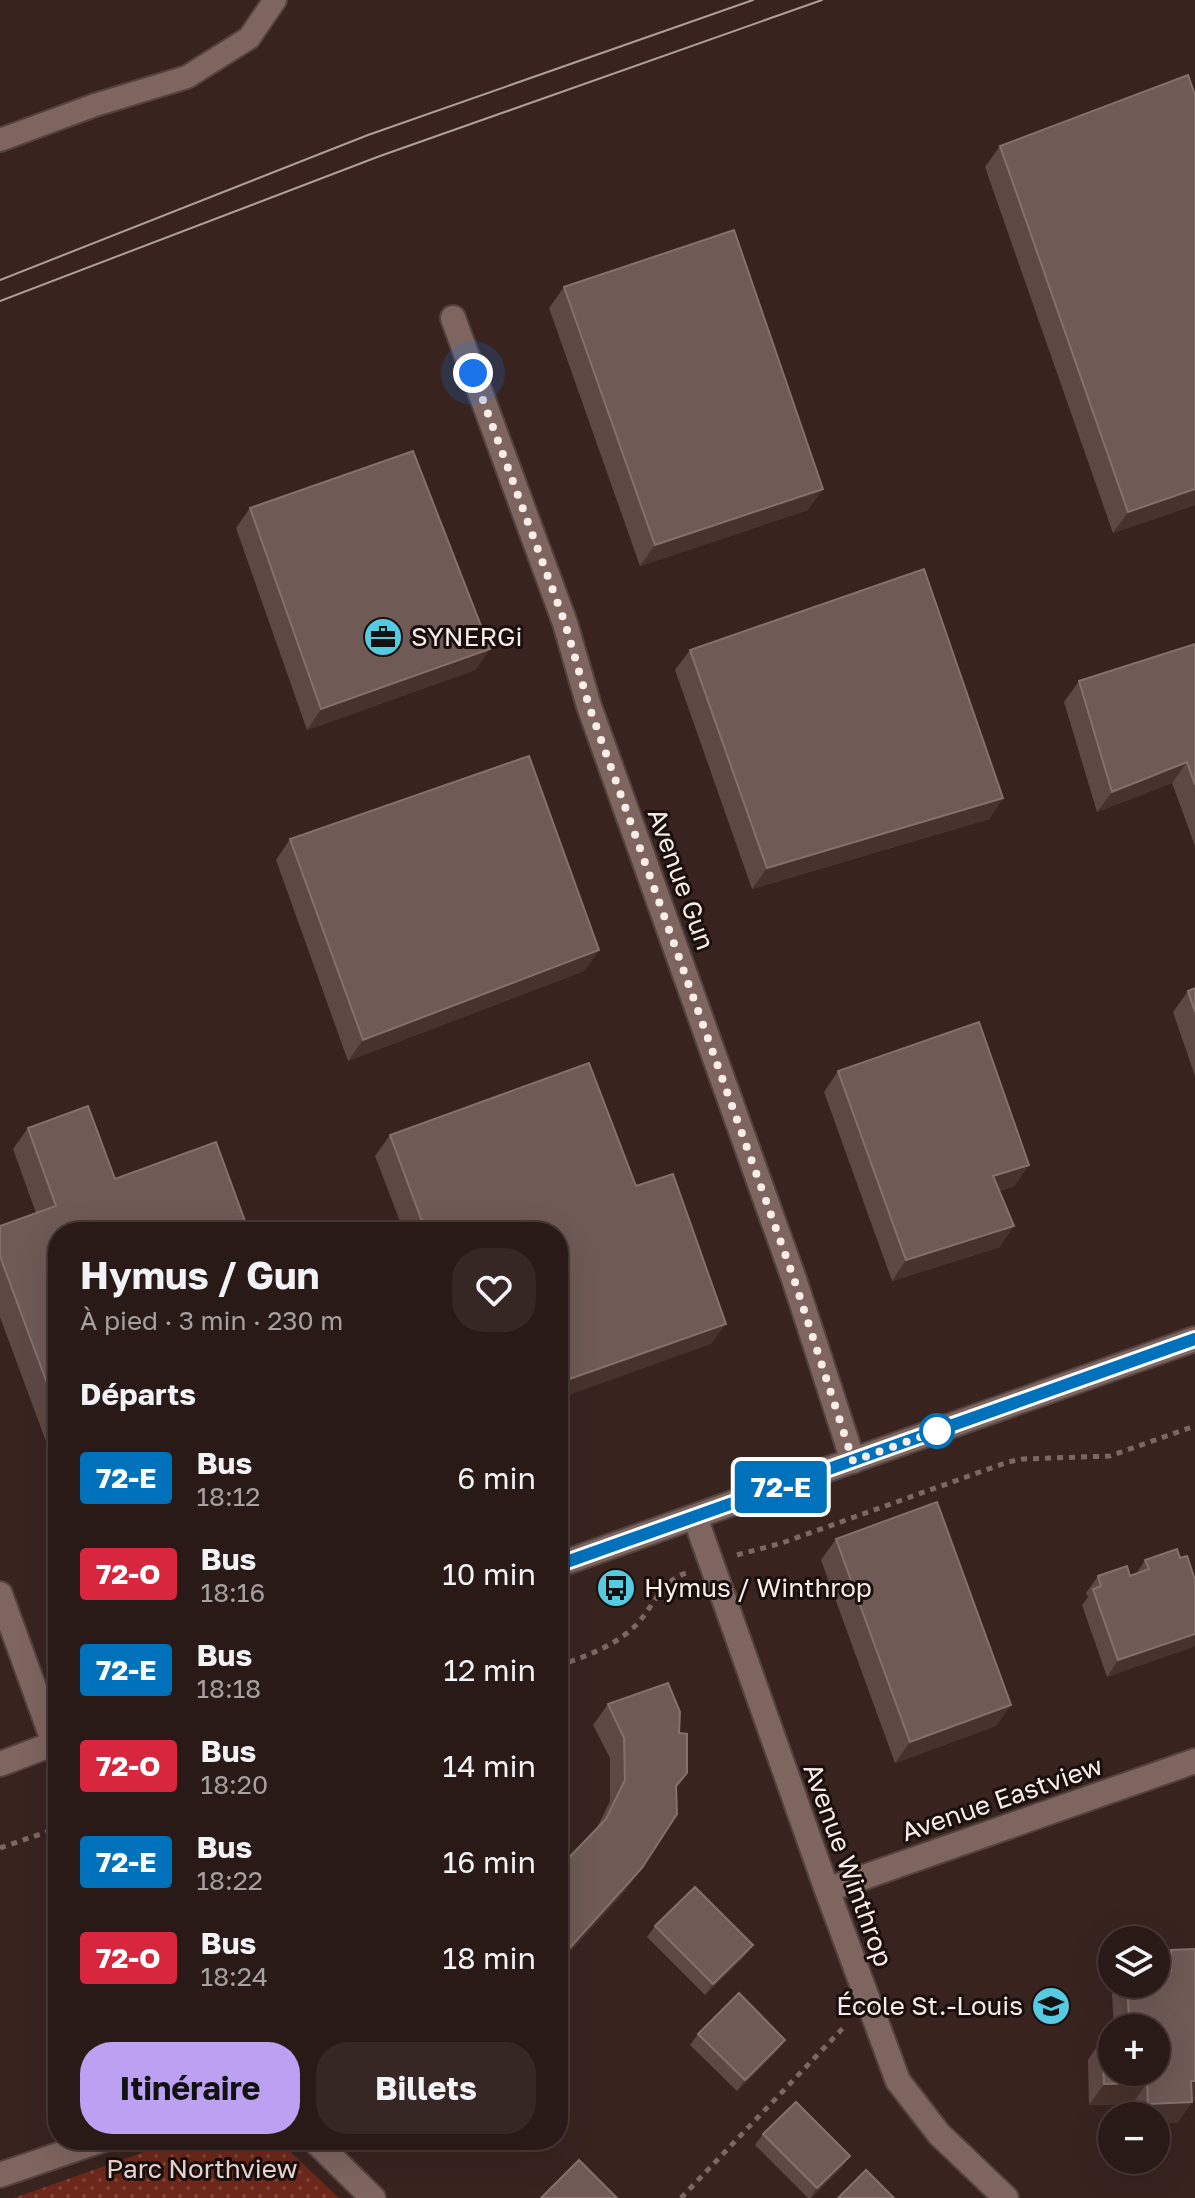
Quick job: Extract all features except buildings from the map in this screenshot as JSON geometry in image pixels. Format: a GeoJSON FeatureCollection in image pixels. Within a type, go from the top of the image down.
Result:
{"type":"FeatureCollection","features":[{"type":"Feature","properties":{"kind":"street","name":"Avenue Gun"},"geometry":{"type":"LineString","coordinates":[[453,318],[565,623],[589,706],[794,1279],[853,1461]]}},
{"type":"Feature","properties":{"kind":"street"},"geometry":{"type":"LineString","coordinates":[[568,1561],[1195,1339]]}},
{"type":"Feature","properties":{"kind":"street","name":"Avenue Winthrop"},"geometry":{"type":"LineString","coordinates":[[695,1517],[898,2081],[939,2134],[1006,2198]]}},
{"type":"Feature","properties":{"kind":"street"},"geometry":{"type":"LineString","coordinates":[[0,1594],[48,1722]]}},
{"type":"Feature","properties":{"kind":"street"},"geometry":{"type":"LineString","coordinates":[[0,1764],[48,1746]]}},
{"type":"Feature","properties":{"kind":"street","name":"Avenue Eastview"},"geometry":{"type":"LineString","coordinates":[[827,1890],[1195,1761]]}},
{"type":"Feature","properties":{"kind":"street"},"geometry":{"type":"LineString","coordinates":[[0,2175],[73,2150]]}},
{"type":"Feature","properties":{"kind":"street"},"geometry":{"type":"LineString","coordinates":[[324,2150],[373,2198]]}},
{"type":"Feature","properties":{"kind":"lane"},"geometry":{"type":"LineString","coordinates":[[0,140],[95,105],[187,77],[249,38],[275,0]]}},
{"type":"Feature","properties":{"kind":"path"},"geometry":{"type":"LineString","coordinates":[[755,1550],[1008,1462],[1110,1456],[1195,1426]]}},
{"type":"Feature","properties":{"kind":"path"},"geometry":{"type":"LineString","coordinates":[[568,1662],[603,1649],[625,1635],[648,1611],[668,1582]]}},
{"type":"Feature","properties":{"kind":"path"},"geometry":{"type":"LineString","coordinates":[[0,1848],[48,1831]]}},
{"type":"Feature","properties":{"kind":"path"},"geometry":{"type":"LineString","coordinates":[[681,2198],[844,2027]]}},
{"type":"Feature","properties":{"kind":"green space","name":"Parc Northview"},"geometry":{"type":"Polygon","coordinates":[[[150,2150],[289,2150],[339,2198],[14,2198],[150,2150]]]}},
{"type":"Feature","properties":{"kind":"tram line"},"geometry":{"type":"LineString","coordinates":[[0,280],[368,135],[753,0]]}},
{"type":"Feature","properties":{"kind":"tram line"},"geometry":{"type":"LineString","coordinates":[[0,301],[380,156],[822,0]]}},
{"type":"Feature","properties":{"kind":"bus line","name":"72-E"},"geometry":{"type":"LineString","coordinates":[[568,1562],[1195,1339]]}},
{"type":"Feature","properties":{"kind":"place","name":"SYNERGi"},"geometry":{"type":"Point","coordinates":[383,637]}},
{"type":"Feature","properties":{"kind":"place","name":"Hymus / Winthrop"},"geometry":{"type":"Point","coordinates":[616,1588]}},
{"type":"Feature","properties":{"kind":"place","name":"École St.-Louis"},"geometry":{"type":"Point","coordinates":[1051,2006]}},
{"type":"Feature","properties":{"kind":"route"},"geometry":{"type":"LineString","coordinates":[[473,373],[565,623],[589,706],[794,1279],[853,1461],[937,1431]]}}]}
